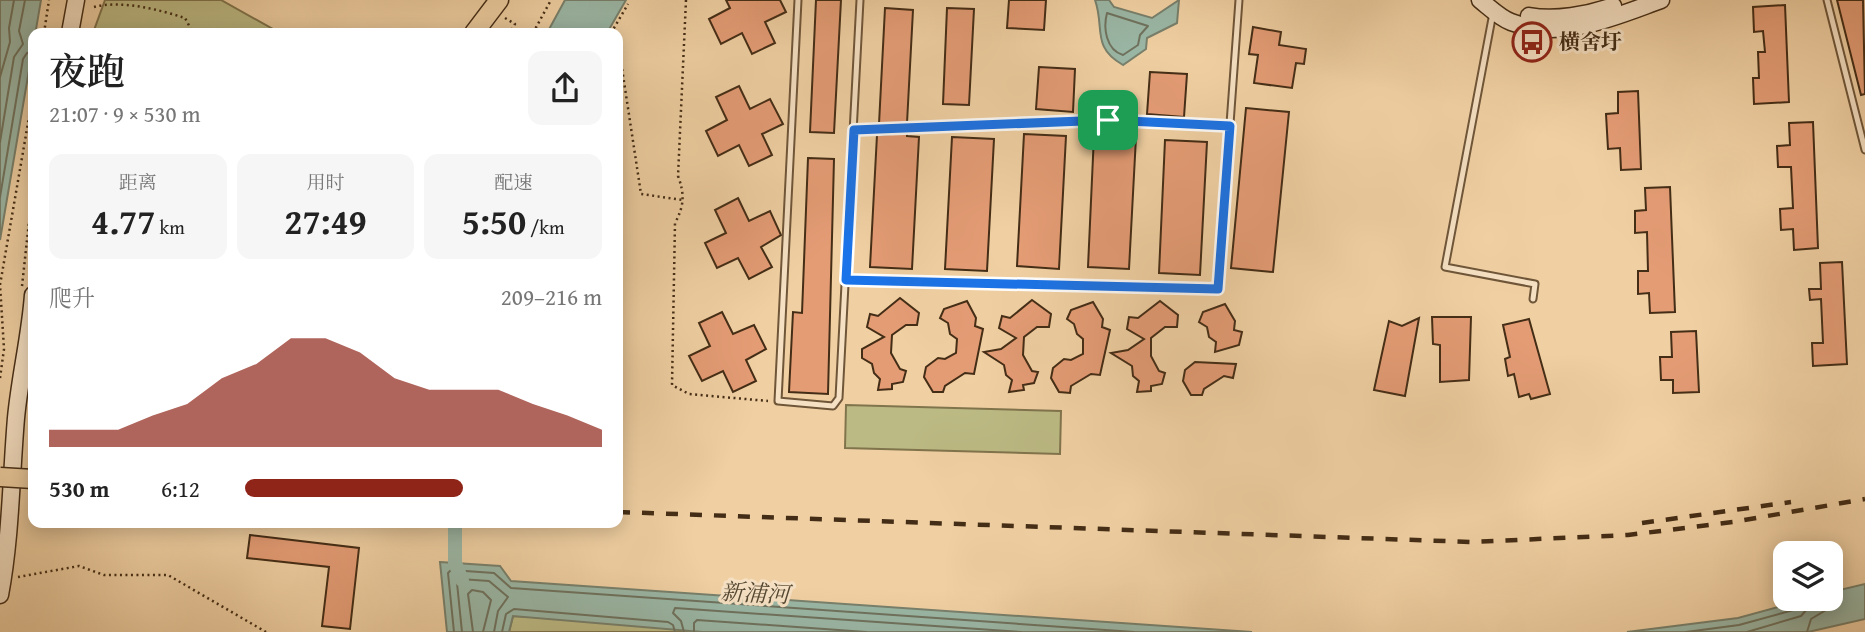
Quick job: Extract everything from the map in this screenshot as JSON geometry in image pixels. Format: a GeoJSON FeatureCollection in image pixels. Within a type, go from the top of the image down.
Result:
{"type":"FeatureCollection","features":[{"type":"Feature","properties":{"kind":"main road"},"geometry":{"type":"LineString","coordinates":[[71,28],[76,0]]}},
{"type":"Feature","properties":{"kind":"main road"},"geometry":{"type":"LineString","coordinates":[[471,28],[487,0]]}},
{"type":"Feature","properties":{"kind":"main road"},"geometry":{"type":"LineString","coordinates":[[478,28],[499,0]]}},
{"type":"Feature","properties":{"kind":"main road"},"geometry":{"type":"LineString","coordinates":[[1490,3],[1542,19],[1598,11],[1628,0]]}},
{"type":"Feature","properties":{"kind":"main road"},"geometry":{"type":"LineString","coordinates":[[1490,3],[1510,22],[1556,30],[1596,23],[1661,0]]}},
{"type":"Feature","properties":{"kind":"main road"},"geometry":{"type":"LineString","coordinates":[[1,587],[9,547],[16,415],[28,349]]}},
{"type":"Feature","properties":{"kind":"main road"},"geometry":{"type":"LineString","coordinates":[[0,477],[28,479]]}},
{"type":"Feature","properties":{"kind":"lane"},"geometry":{"type":"LineString","coordinates":[[798,0],[778,401],[833,406],[839,398],[860,0]]}},
{"type":"Feature","properties":{"kind":"lane"},"geometry":{"type":"LineString","coordinates":[[846,280],[1218,289],[1239,0]]}},
{"type":"Feature","properties":{"kind":"lane"},"geometry":{"type":"LineString","coordinates":[[1827,0],[1865,150]]}},
{"type":"Feature","properties":{"kind":"lane"},"geometry":{"type":"LineString","coordinates":[[1490,3],[1445,267],[1535,284],[1533,299]]}},
{"type":"Feature","properties":{"kind":"lane"},"geometry":{"type":"LineString","coordinates":[[854,130],[1108,120],[1230,126]]}},
{"type":"Feature","properties":{"kind":"path"},"geometry":{"type":"LineString","coordinates":[[45,28],[49,0]]}},
{"type":"Feature","properties":{"kind":"path"},"geometry":{"type":"LineString","coordinates":[[536,28],[551,0]]}},
{"type":"Feature","properties":{"kind":"path"},"geometry":{"type":"LineString","coordinates":[[687,0],[678,176],[684,191],[683,209],[674,223],[673,385],[689,394],[778,401]]}},
{"type":"Feature","properties":{"kind":"path"},"geometry":{"type":"LineString","coordinates":[[94,8],[108,1],[154,8],[185,18],[190,28]]}},
{"type":"Feature","properties":{"kind":"path"},"geometry":{"type":"LineString","coordinates":[[615,28],[628,4]]}},
{"type":"Feature","properties":{"kind":"path"},"geometry":{"type":"LineString","coordinates":[[512,28],[514,24]]}},
{"type":"Feature","properties":{"kind":"path"},"geometry":{"type":"LineString","coordinates":[[623,75],[641,194],[683,200]]}},
{"type":"Feature","properties":{"kind":"path"},"geometry":{"type":"LineString","coordinates":[[0,378],[4,349],[1,285],[28,124]]}},
{"type":"Feature","properties":{"kind":"path"},"geometry":{"type":"LineString","coordinates":[[1,587],[79,566],[104,575],[168,575],[266,632]]}},
{"type":"Feature","properties":{"kind":"shaded area"},"geometry":{"type":"Polygon","coordinates":[[[105,0],[221,0],[271,28],[95,28],[105,0]]]}},
{"type":"Feature","properties":{"kind":"shaded area"},"geometry":{"type":"Polygon","coordinates":[[[846,405],[1061,411],[1060,454],[845,448],[846,405]]]}},
{"type":"Feature","properties":{"kind":"shaded area"},"geometry":{"type":"Polygon","coordinates":[[[513,616],[830,632],[509,632],[513,616]]]}},
{"type":"Feature","properties":{"kind":"water"},"geometry":{"type":"Polygon","coordinates":[[[0,0],[41,0],[36,28],[28,28],[28,76],[0,240],[0,0]]]}},
{"type":"Feature","properties":{"kind":"water"},"geometry":{"type":"Polygon","coordinates":[[[565,0],[626,0],[610,28],[550,28],[565,0]]]}},
{"type":"Feature","properties":{"kind":"water"},"geometry":{"type":"Polygon","coordinates":[[[1095,0],[1109,0],[1114,7],[1152,18],[1179,0],[1177,23],[1147,38],[1146,49],[1123,65],[1113,58],[1103,44],[1095,0]]]}},
{"type":"Feature","properties":{"kind":"water"},"geometry":{"type":"Polygon","coordinates":[[[440,562],[500,566],[511,581],[1252,632],[702,632],[513,616],[509,632],[447,632],[440,562]]]}},
{"type":"Feature","properties":{"kind":"water"},"geometry":{"type":"Polygon","coordinates":[[[1865,584],[1865,619],[1808,632],[1627,632],[1738,618],[1773,608],[1773,611],[1843,611],[1843,589],[1865,584]]]}},
{"type":"Feature","properties":{"kind":"building"},"geometry":{"type":"Polygon","coordinates":[[[726,0],[780,0],[786,12],[765,22],[775,43],[752,54],[742,33],[721,44],[709,19],[730,8],[726,0]]]}},
{"type":"Feature","properties":{"kind":"building"},"geometry":{"type":"Polygon","coordinates":[[[816,0],[841,0],[834,133],[810,132],[816,0]]]}},
{"type":"Feature","properties":{"kind":"building"},"geometry":{"type":"Polygon","coordinates":[[[1009,0],[1046,0],[1044,30],[1007,28],[1009,0]]]}},
{"type":"Feature","properties":{"kind":"building"},"geometry":{"type":"Polygon","coordinates":[[[1837,0],[1863,0],[1865,94],[1861,95],[1837,0]]]}},
{"type":"Feature","properties":{"kind":"building"},"geometry":{"type":"Polygon","coordinates":[[[1785,5],[1789,102],[1754,104],[1753,78],[1759,78],[1758,52],[1765,52],[1763,31],[1754,32],[1753,7],[1785,5]]]}},
{"type":"Feature","properties":{"kind":"building"},"geometry":{"type":"Polygon","coordinates":[[[885,8],[913,10],[907,123],[879,124],[885,8]]]}},
{"type":"Feature","properties":{"kind":"building"},"geometry":{"type":"Polygon","coordinates":[[[947,8],[974,9],[969,105],[943,104],[947,8]]]}},
{"type":"Feature","properties":{"kind":"building"},"geometry":{"type":"Polygon","coordinates":[[[1253,27],[1281,32],[1279,45],[1306,49],[1304,64],[1296,63],[1292,88],[1254,83],[1258,55],[1249,54],[1253,27]]]}},
{"type":"Feature","properties":{"kind":"building"},"geometry":{"type":"Polygon","coordinates":[[[1039,67],[1075,69],[1073,112],[1036,109],[1039,67]]]}},
{"type":"Feature","properties":{"kind":"building"},"geometry":{"type":"Polygon","coordinates":[[[1150,72],[1187,74],[1184,117],[1147,114],[1150,72]]]}},
{"type":"Feature","properties":{"kind":"building"},"geometry":{"type":"Polygon","coordinates":[[[739,86],[750,109],[770,99],[783,124],[762,134],[772,155],[749,166],[739,145],[718,156],[706,131],[727,120],[716,97],[739,86]]]}},
{"type":"Feature","properties":{"kind":"building"},"geometry":{"type":"Polygon","coordinates":[[[1638,91],[1641,169],[1621,170],[1620,148],[1608,149],[1606,114],[1618,113],[1618,92],[1638,91]]]}},
{"type":"Feature","properties":{"kind":"building"},"geometry":{"type":"Polygon","coordinates":[[[1246,108],[1289,112],[1273,272],[1231,268],[1246,108]]]}},
{"type":"Feature","properties":{"kind":"building"},"geometry":{"type":"Polygon","coordinates":[[[1813,122],[1818,248],[1794,250],[1793,229],[1781,230],[1780,209],[1793,208],[1791,167],[1778,167],[1777,146],[1790,145],[1789,123],[1813,122]]]}},
{"type":"Feature","properties":{"kind":"building"},"geometry":{"type":"Polygon","coordinates":[[[907,133],[907,136],[919,137],[912,269],[870,267],[877,135],[907,133]]]}},
{"type":"Feature","properties":{"kind":"building"},"geometry":{"type":"Polygon","coordinates":[[[1024,134],[1066,136],[1059,269],[1017,266],[1024,134]]]}},
{"type":"Feature","properties":{"kind":"building"},"geometry":{"type":"Polygon","coordinates":[[[1094,135],[1136,137],[1129,269],[1088,267],[1094,135]]]}},
{"type":"Feature","properties":{"kind":"building"},"geometry":{"type":"Polygon","coordinates":[[[952,137],[994,139],[987,271],[945,269],[952,137]]]}},
{"type":"Feature","properties":{"kind":"building"},"geometry":{"type":"Polygon","coordinates":[[[1165,140],[1207,142],[1200,275],[1159,273],[1165,140]]]}},
{"type":"Feature","properties":{"kind":"building"},"geometry":{"type":"Polygon","coordinates":[[[808,158],[834,159],[828,394],[789,392],[793,312],[802,313],[808,158]]]}},
{"type":"Feature","properties":{"kind":"building"},"geometry":{"type":"Polygon","coordinates":[[[1670,187],[1675,312],[1650,313],[1649,293],[1638,294],[1638,271],[1648,271],[1647,232],[1635,233],[1635,211],[1646,210],[1645,188],[1670,187]]]}},
{"type":"Feature","properties":{"kind":"building"},"geometry":{"type":"Polygon","coordinates":[[[738,198],[749,221],[770,211],[781,235],[761,247],[772,267],[749,279],[738,258],[717,268],[705,243],[726,233],[715,210],[738,198]]]}},
{"type":"Feature","properties":{"kind":"building"},"geometry":{"type":"Polygon","coordinates":[[[1842,262],[1847,364],[1813,366],[1812,343],[1823,343],[1821,299],[1810,300],[1809,289],[1821,289],[1820,263],[1842,262]]]}},
{"type":"Feature","properties":{"kind":"building"},"geometry":{"type":"Polygon","coordinates":[[[900,298],[919,313],[917,325],[906,325],[892,335],[891,353],[900,369],[906,371],[903,382],[892,384],[892,389],[878,390],[880,379],[874,373],[872,364],[862,358],[862,349],[884,337],[867,327],[870,314],[878,316],[900,298]]]}},
{"type":"Feature","properties":{"kind":"building"},"geometry":{"type":"Polygon","coordinates":[[[1032,300],[1051,314],[1049,327],[1037,327],[1024,337],[1023,355],[1032,371],[1038,372],[1034,383],[1023,385],[1024,390],[1009,392],[1012,380],[1006,375],[1004,365],[984,352],[1001,349],[1016,338],[999,328],[1002,316],[1010,318],[1032,300]]]}},
{"type":"Feature","properties":{"kind":"building"},"geometry":{"type":"Polygon","coordinates":[[[967,301],[976,318],[975,326],[983,329],[974,374],[965,373],[945,386],[943,392],[933,392],[924,377],[926,367],[938,358],[945,359],[956,353],[957,339],[950,334],[948,323],[940,318],[944,309],[967,301]]]}},
{"type":"Feature","properties":{"kind":"building"},"geometry":{"type":"Polygon","coordinates":[[[1160,301],[1178,315],[1177,327],[1165,327],[1151,338],[1151,356],[1159,371],[1165,373],[1162,384],[1151,386],[1151,391],[1137,392],[1139,381],[1133,376],[1132,366],[1111,353],[1128,350],[1144,339],[1127,329],[1129,317],[1138,318],[1160,301]]]}},
{"type":"Feature","properties":{"kind":"building"},"geometry":{"type":"Polygon","coordinates":[[[1093,302],[1103,319],[1102,327],[1110,330],[1100,375],[1091,374],[1071,386],[1070,393],[1059,392],[1051,378],[1053,368],[1064,359],[1071,360],[1083,354],[1083,339],[1077,334],[1074,324],[1067,319],[1071,310],[1093,302]]]}},
{"type":"Feature","properties":{"kind":"building"},"geometry":{"type":"Polygon","coordinates":[[[1225,304],[1235,321],[1234,330],[1242,332],[1239,345],[1215,352],[1216,342],[1209,337],[1207,327],[1199,322],[1203,312],[1225,304]]]}},
{"type":"Feature","properties":{"kind":"building"},"geometry":{"type":"Polygon","coordinates":[[[722,312],[733,334],[754,325],[766,349],[746,360],[756,381],[733,392],[723,371],[702,381],[689,356],[710,346],[699,323],[722,312]]]}},
{"type":"Feature","properties":{"kind":"building"},"geometry":{"type":"Polygon","coordinates":[[[1432,317],[1471,317],[1469,380],[1440,382],[1440,345],[1433,344],[1432,317]]]}},
{"type":"Feature","properties":{"kind":"building"},"geometry":{"type":"Polygon","coordinates":[[[1419,318],[1405,396],[1374,390],[1389,321],[1402,326],[1419,318]]]}},
{"type":"Feature","properties":{"kind":"building"},"geometry":{"type":"Polygon","coordinates":[[[1529,319],[1550,394],[1531,399],[1529,394],[1519,397],[1514,374],[1508,376],[1505,359],[1510,357],[1503,325],[1529,319]]]}},
{"type":"Feature","properties":{"kind":"building"},"geometry":{"type":"Polygon","coordinates":[[[1696,331],[1699,392],[1673,393],[1673,380],[1661,380],[1660,357],[1672,357],[1671,332],[1696,331]]]}},
{"type":"Feature","properties":{"kind":"building"},"geometry":{"type":"Polygon","coordinates":[[[1195,362],[1236,364],[1233,378],[1224,376],[1204,389],[1202,395],[1191,395],[1183,381],[1185,370],[1195,362]]]}},
{"type":"Feature","properties":{"kind":"building"},"geometry":{"type":"Polygon","coordinates":[[[250,535],[359,548],[350,629],[322,626],[329,567],[247,558],[250,535]]]}},
{"type":"Feature","properties":{"kind":"waterway"},"geometry":{"type":"LineString","coordinates":[[455,528],[455,563],[462,580]]}},
{"type":"Feature","properties":{"kind":"railway"},"geometry":{"type":"LineString","coordinates":[[0,481],[28,482]]}},
{"type":"Feature","properties":{"kind":"railway"},"geometry":{"type":"LineString","coordinates":[[623,512],[1471,542],[1628,535],[1733,522],[1865,499]]}},
{"type":"Feature","properties":{"kind":"railway"},"geometry":{"type":"LineString","coordinates":[[1642,523],[1791,502]]}},
{"type":"Feature","properties":{"kind":"place","name":"横舍圩"},"geometry":{"type":"Point","coordinates":[1532,42]}},
{"type":"Feature","properties":{"kind":"route"},"geometry":{"type":"LineString","coordinates":[[1108,120],[1230,126],[1218,289],[846,280],[854,130],[1108,120]]}},
{"type":"Feature","properties":{"kind":"water label","name":"新浦河"},"geometry":{"type":"Point","coordinates":[755,593]}}]}
